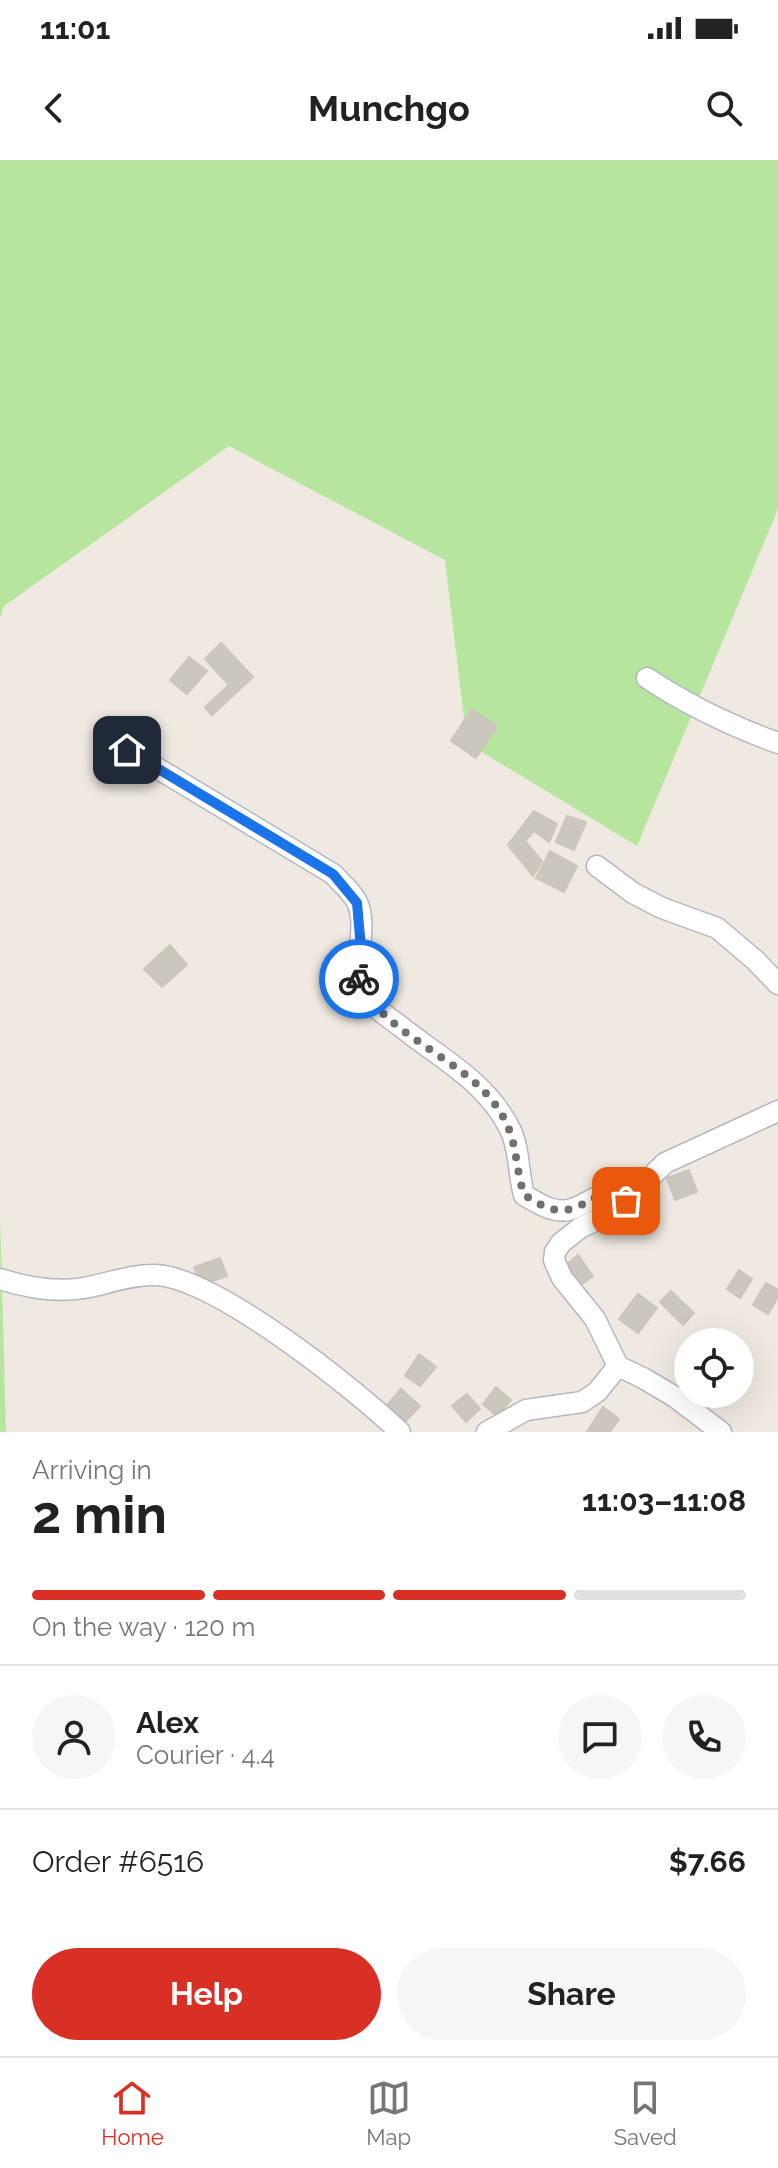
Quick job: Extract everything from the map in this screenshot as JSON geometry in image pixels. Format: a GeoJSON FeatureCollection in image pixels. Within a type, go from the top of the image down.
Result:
{"type":"FeatureCollection","features":[{"type":"Feature","properties":{"kind":"street"},"geometry":{"type":"LineString","coordinates":[[647,678],[731,726],[778,743]]}},
{"type":"Feature","properties":{"kind":"street"},"geometry":{"type":"LineString","coordinates":[[127,750],[333,874],[347,889],[357,903],[361,948],[358,977],[364,994],[427,1047],[473,1079],[494,1103],[512,1132],[524,1195],[557,1210],[572,1209],[603,1194],[626,1201]]}},
{"type":"Feature","properties":{"kind":"street"},"geometry":{"type":"LineString","coordinates":[[597,866],[633,893],[662,908],[717,928],[778,984]]}},
{"type":"Feature","properties":{"kind":"street"},"geometry":{"type":"LineString","coordinates":[[721,1432],[675,1397],[618,1366],[595,1319],[562,1278],[554,1260],[555,1252],[580,1228],[607,1215],[626,1201],[665,1163],[778,1111]]}},
{"type":"Feature","properties":{"kind":"street"},"geometry":{"type":"LineString","coordinates":[[0,1279],[60,1291],[153,1275],[187,1283],[264,1326],[338,1380],[400,1432]]}},
{"type":"Feature","properties":{"kind":"street"},"geometry":{"type":"LineString","coordinates":[[487,1432],[526,1410],[582,1402],[597,1392],[618,1366]]}},
{"type":"Feature","properties":{"kind":"green space"},"geometry":{"type":"Polygon","coordinates":[[[0,160],[778,160],[778,509],[637,846],[467,743],[445,560],[229,446],[4,606],[0,618],[0,160]]]}},
{"type":"Feature","properties":{"kind":"green space"},"geometry":{"type":"Polygon","coordinates":[[[0,1215],[6,1432],[0,1432],[0,1215]]]}},
{"type":"Feature","properties":{"kind":"building"},"geometry":{"type":"Polygon","coordinates":[[[221,643],[253,677],[212,715],[205,707],[229,685],[205,659],[221,643]]]}},
{"type":"Feature","properties":{"kind":"building"},"geometry":{"type":"Polygon","coordinates":[[[189,657],[207,671],[187,694],[170,680],[189,657]]]}},
{"type":"Feature","properties":{"kind":"building"},"geometry":{"type":"Polygon","coordinates":[[[472,709],[497,726],[476,758],[451,741],[472,709]]]}},
{"type":"Feature","properties":{"kind":"building"},"geometry":{"type":"Polygon","coordinates":[[[534,811],[557,824],[549,842],[534,831],[525,841],[542,861],[533,876],[508,845],[534,811]]]}},
{"type":"Feature","properties":{"kind":"building"},"geometry":{"type":"Polygon","coordinates":[[[567,816],[586,822],[574,850],[556,842],[567,816]]]}},
{"type":"Feature","properties":{"kind":"building"},"geometry":{"type":"Polygon","coordinates":[[[550,851],[577,866],[564,892],[536,878],[550,851]]]}},
{"type":"Feature","properties":{"kind":"building"},"geometry":{"type":"Polygon","coordinates":[[[170,945],[187,965],[162,987],[144,969],[170,945]]]}},
{"type":"Feature","properties":{"kind":"building"},"geometry":{"type":"Polygon","coordinates":[[[689,1170],[697,1192],[675,1200],[667,1178],[689,1170]]]}},
{"type":"Feature","properties":{"kind":"building"},"geometry":{"type":"Polygon","coordinates":[[[578,1255],[593,1276],[579,1286],[565,1266],[578,1255]]]}},
{"type":"Feature","properties":{"kind":"building"},"geometry":{"type":"Polygon","coordinates":[[[220,1258],[227,1276],[201,1285],[194,1267],[220,1258]]]}},
{"type":"Feature","properties":{"kind":"building"},"geometry":{"type":"Polygon","coordinates":[[[739,1270],[752,1279],[740,1298],[727,1289],[739,1270]]]}},
{"type":"Feature","properties":{"kind":"building"},"geometry":{"type":"Polygon","coordinates":[[[766,1283],[778,1290],[778,1297],[768,1314],[753,1305],[766,1283]]]}},
{"type":"Feature","properties":{"kind":"building"},"geometry":{"type":"Polygon","coordinates":[[[671,1291],[694,1313],[683,1325],[660,1302],[671,1291]]]}},
{"type":"Feature","properties":{"kind":"building"},"geometry":{"type":"Polygon","coordinates":[[[638,1294],[657,1308],[638,1333],[619,1319],[638,1294]]]}},
{"type":"Feature","properties":{"kind":"building"},"geometry":{"type":"Polygon","coordinates":[[[419,1354],[436,1367],[420,1386],[405,1376],[419,1354]]]}},
{"type":"Feature","properties":{"kind":"building"},"geometry":{"type":"Polygon","coordinates":[[[496,1387],[511,1400],[497,1416],[483,1404],[496,1387]]]}},
{"type":"Feature","properties":{"kind":"building"},"geometry":{"type":"Polygon","coordinates":[[[401,1389],[420,1406],[405,1422],[387,1405],[401,1389]]]}},
{"type":"Feature","properties":{"kind":"building"},"geometry":{"type":"Polygon","coordinates":[[[467,1394],[480,1409],[466,1422],[452,1406],[467,1394]]]}},
{"type":"Feature","properties":{"kind":"building"},"geometry":{"type":"Polygon","coordinates":[[[603,1407],[619,1419],[610,1432],[587,1432],[603,1407]]]}},
{"type":"Feature","properties":{"kind":"way so far"},"geometry":{"type":"LineString","coordinates":[[359,979],[364,994],[385,1014],[473,1079],[494,1103],[512,1132],[524,1195],[557,1210],[572,1209],[603,1194],[626,1201]]}},
{"type":"Feature","properties":{"kind":"route"},"geometry":{"type":"LineString","coordinates":[[127,750],[333,874],[357,903],[361,948],[359,979]]}}]}
